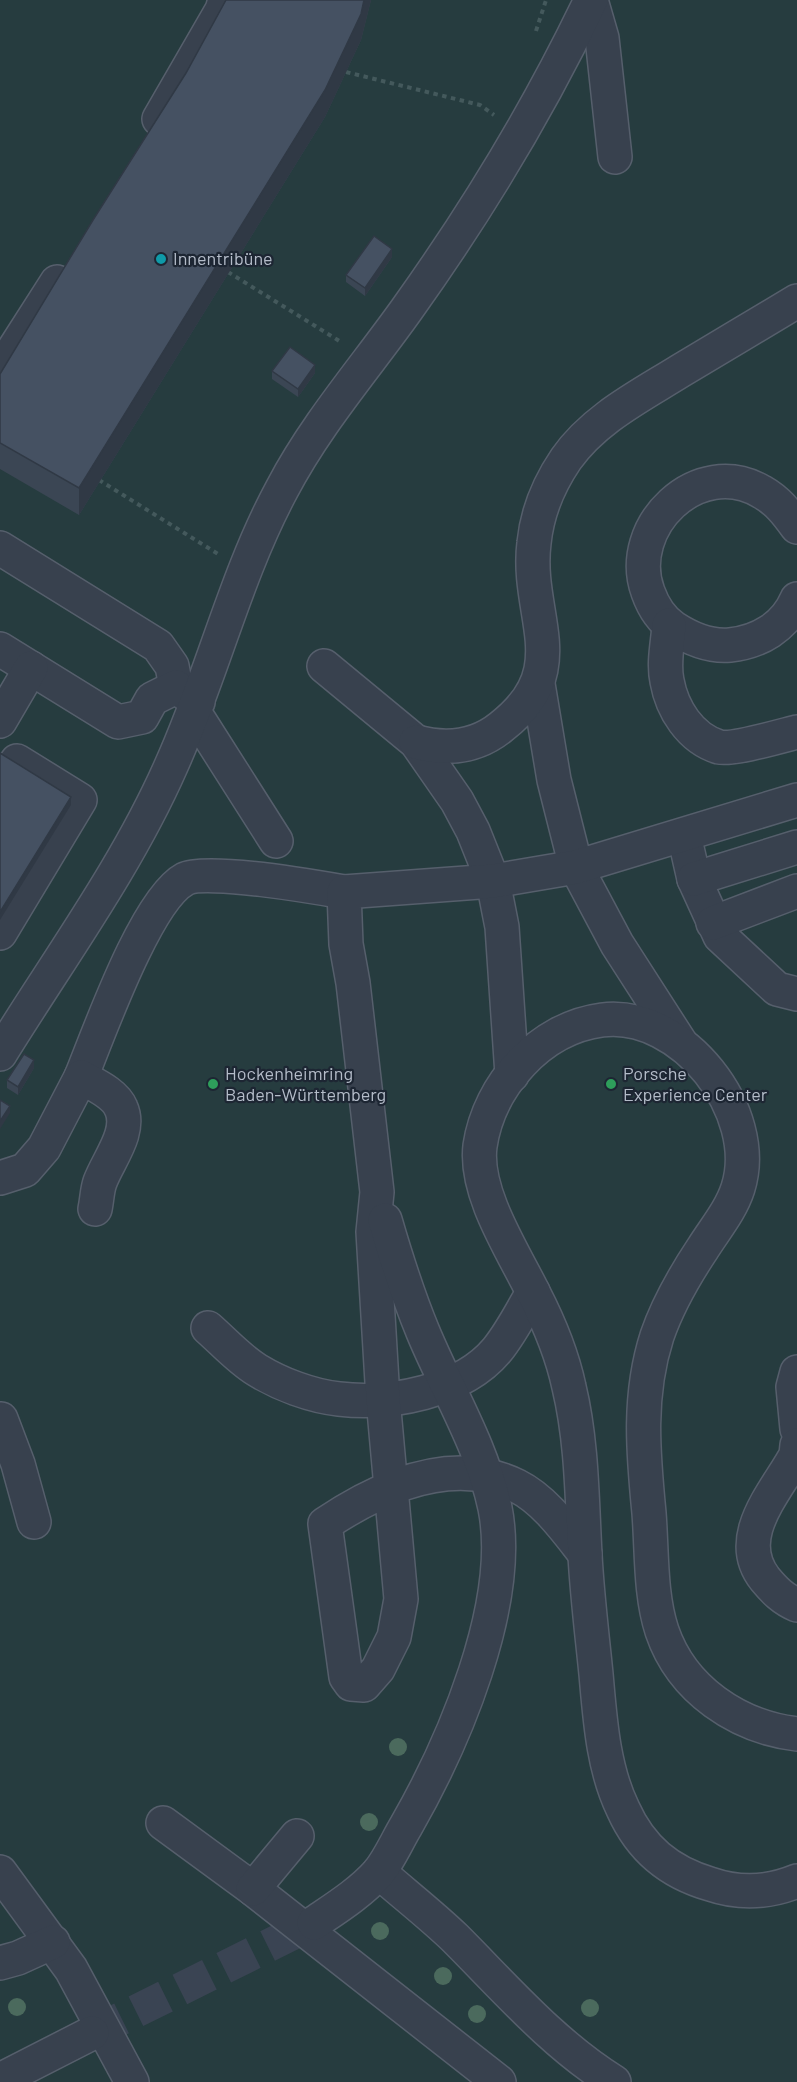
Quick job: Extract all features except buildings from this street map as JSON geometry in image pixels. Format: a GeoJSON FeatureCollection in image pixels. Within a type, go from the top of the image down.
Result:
{"type":"FeatureCollection","features":[{"type":"Feature","properties":{"kind":"lane"},"geometry":{"type":"LineString","coordinates":[[146,141],[222,10],[225,0]]}},
{"type":"Feature","properties":{"kind":"lane"},"geometry":{"type":"LineString","coordinates":[[591,0],[602,38],[615,157]]}},
{"type":"Feature","properties":{"kind":"lane"},"geometry":{"type":"LineString","coordinates":[[0,1054],[20,1002],[129,848],[171,768],[189,700],[281,490],[321,424],[408,308],[491,185],[562,61],[591,0]]}},
{"type":"Feature","properties":{"kind":"lane"},"geometry":{"type":"LineString","coordinates":[[0,371],[70,261]]}},
{"type":"Feature","properties":{"kind":"lane"},"geometry":{"type":"LineString","coordinates":[[416,742],[440,748],[477,741],[496,732],[514,717],[538,684],[543,665],[543,635],[533,545],[538,517],[552,482],[567,457],[583,439],[619,409],[797,301]]}},
{"type":"Feature","properties":{"kind":"lane"},"geometry":{"type":"LineString","coordinates":[[797,527],[782,506],[760,491],[736,483],[710,484],[686,492],[665,508],[650,529],[643,554],[644,580],[653,604],[669,625],[693,640],[720,646],[748,643],[773,630],[792,610],[797,599]]}},
{"type":"Feature","properties":{"kind":"lane"},"geometry":{"type":"LineString","coordinates":[[0,548],[158,646],[276,841]]}},
{"type":"Feature","properties":{"kind":"lane"},"geometry":{"type":"LineString","coordinates":[[669,625],[666,679],[675,708],[694,734],[721,747],[764,741],[797,732]]}},
{"type":"Feature","properties":{"kind":"lane"},"geometry":{"type":"LineString","coordinates":[[0,649],[118,722],[142,717],[152,699],[189,700]]}},
{"type":"Feature","properties":{"kind":"lane"},"geometry":{"type":"LineString","coordinates":[[324,666],[416,742],[457,801],[493,881],[502,927],[512,1075]]}},
{"type":"Feature","properties":{"kind":"lane"},"geometry":{"type":"LineString","coordinates":[[0,721],[31,668]]}},
{"type":"Feature","properties":{"kind":"lane"},"geometry":{"type":"LineString","coordinates":[[538,684],[554,780],[576,867],[617,944],[683,1046]]}},
{"type":"Feature","properties":{"kind":"lane"},"geometry":{"type":"LineString","coordinates":[[0,933],[80,800],[17,761],[12,768]]}},
{"type":"Feature","properties":{"kind":"lane"},"geometry":{"type":"LineString","coordinates":[[0,1178],[25,1170],[44,1148],[81,1077],[151,916],[185,879],[202,876],[241,879],[345,892],[493,881],[576,867],[797,800]]}},
{"type":"Feature","properties":{"kind":"lane"},"geometry":{"type":"LineString","coordinates":[[684,835],[694,879],[720,936],[777,989],[797,994]]}},
{"type":"Feature","properties":{"kind":"lane"},"geometry":{"type":"LineString","coordinates":[[694,879],[797,847]]}},
{"type":"Feature","properties":{"kind":"lane"},"geometry":{"type":"LineString","coordinates":[[713,923],[797,891]]}},
{"type":"Feature","properties":{"kind":"lane"},"geometry":{"type":"LineString","coordinates":[[314,1923],[349,1899],[379,1872],[418,1806],[451,1737],[480,1657],[492,1605],[499,1550],[495,1509],[486,1476],[423,1332],[399,1267],[377,1192],[354,983],[346,944],[345,892]]}},
{"type":"Feature","properties":{"kind":"lane"},"geometry":{"type":"LineString","coordinates":[[797,1734],[773,1731],[746,1722],[721,1707],[694,1683],[675,1658],[663,1631],[657,1603],[643,1448],[642,1414],[647,1377],[656,1340],[669,1305],[722,1221],[738,1188],[742,1158],[738,1133],[725,1096],[709,1069],[683,1046],[656,1028],[630,1020],[607,1019],[560,1031],[541,1044],[493,1099],[480,1143],[479,1167],[497,1224],[551,1330],[568,1381],[574,1409],[602,1732],[622,1809],[640,1839],[660,1862],[687,1877],[724,1889],[748,1892],[797,1881]]}},
{"type":"Feature","properties":{"kind":"lane"},"geometry":{"type":"LineString","coordinates":[[81,1077],[111,1096],[121,1107],[123,1119],[117,1148],[100,1183],[95,1209]]}},
{"type":"Feature","properties":{"kind":"lane"},"geometry":{"type":"LineString","coordinates":[[377,1192],[373,1232],[383,1399],[391,1488],[401,1599],[394,1637],[378,1669],[364,1685],[358,1687],[351,1684],[346,1677],[325,1524],[355,1504],[391,1488],[431,1474],[457,1473],[486,1476],[518,1486],[538,1500],[585,1554]]}},
{"type":"Feature","properties":{"kind":"lane"},"geometry":{"type":"LineString","coordinates":[[208,1328],[243,1360],[272,1378],[316,1395],[339,1399],[383,1399],[419,1393],[447,1384],[476,1368],[496,1352],[533,1292]]}},
{"type":"Feature","properties":{"kind":"lane"},"geometry":{"type":"LineString","coordinates":[[797,1372],[793,1387],[797,1429]]}},
{"type":"Feature","properties":{"kind":"lane"},"geometry":{"type":"LineString","coordinates":[[1,1419],[18,1464],[34,1522]]}},
{"type":"Feature","properties":{"kind":"lane"},"geometry":{"type":"LineString","coordinates":[[797,1445],[796,1455],[759,1518],[753,1536],[754,1557],[760,1573],[781,1597],[797,1605]]}},
{"type":"Feature","properties":{"kind":"lane"},"geometry":{"type":"LineString","coordinates":[[162,1823],[253,1889],[499,2082]]}},
{"type":"Feature","properties":{"kind":"lane"},"geometry":{"type":"LineString","coordinates":[[253,1889],[297,1836]]}},
{"type":"Feature","properties":{"kind":"lane"},"geometry":{"type":"LineString","coordinates":[[0,1872],[71,1969],[132,2082]]}},
{"type":"Feature","properties":{"kind":"lane"},"geometry":{"type":"LineString","coordinates":[[379,1872],[452,1936],[525,2009],[573,2052],[614,2082]]}},
{"type":"Feature","properties":{"kind":"lane"},"geometry":{"type":"LineString","coordinates":[[0,1963],[18,1958],[53,1942]]}},
{"type":"Feature","properties":{"kind":"lane"},"geometry":{"type":"LineString","coordinates":[[0,2080],[92,2033]]}},
{"type":"Feature","properties":{"kind":"path"},"geometry":{"type":"LineString","coordinates":[[346,72],[480,105],[494,115]]}},
{"type":"Feature","properties":{"kind":"path"},"geometry":{"type":"LineString","coordinates":[[228,273],[346,345]]}},
{"type":"Feature","properties":{"kind":"path"},"geometry":{"type":"LineString","coordinates":[[99,480],[190,540],[227,559]]}},
{"type":"Feature","properties":{"kind":"green space","name":"Hockenheimring Baden-Württemberg"},"geometry":{"type":"Polygon","coordinates":[[[0,0],[797,0],[797,2082],[0,2082],[0,0]]]}},
{"type":"Feature","properties":{"kind":"tunnel"},"geometry":{"type":"LineString","coordinates":[[92,2033],[314,1923]]}},
{"type":"Feature","properties":{"kind":"place","name":"Innentribüne"},"geometry":{"type":"Point","coordinates":[161,259]}},
{"type":"Feature","properties":{"kind":"place","name":"Hockenheimring Baden-Württemberg"},"geometry":{"type":"Point","coordinates":[213,1084]}},
{"type":"Feature","properties":{"kind":"place","name":"Porsche Experience Center"},"geometry":{"type":"Point","coordinates":[611,1084]}}]}
